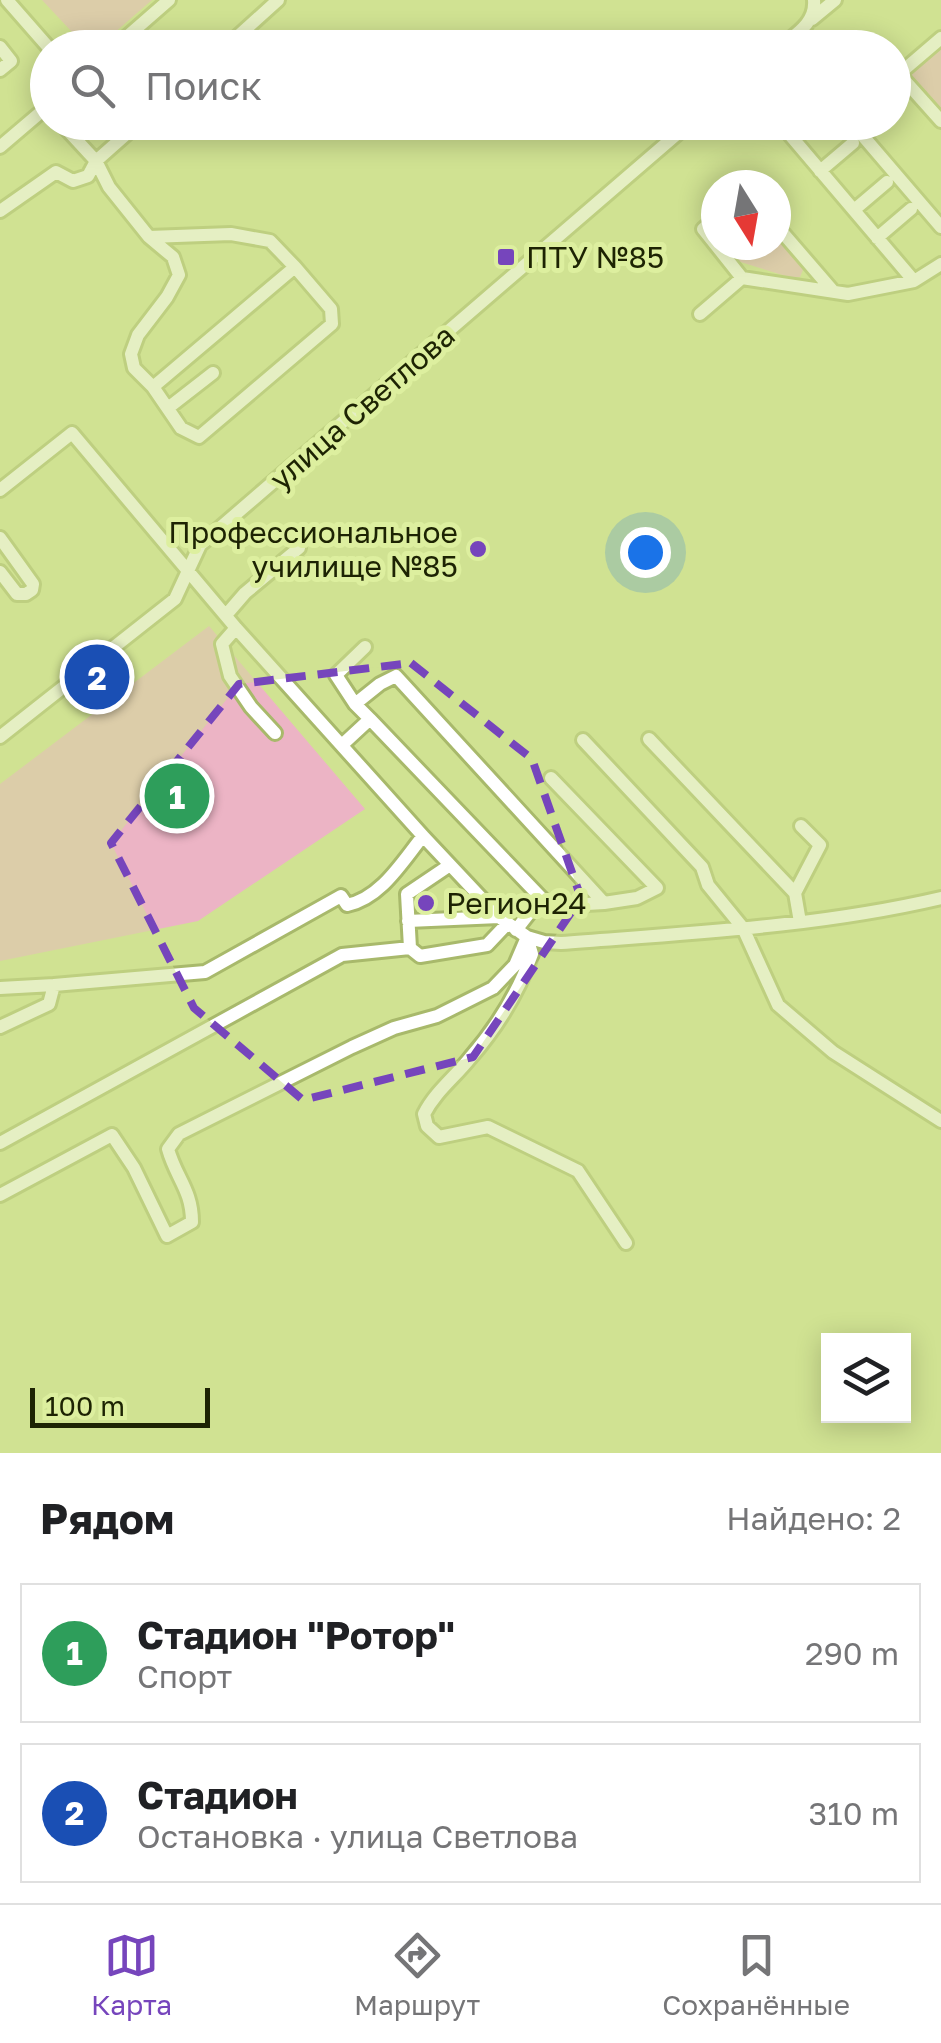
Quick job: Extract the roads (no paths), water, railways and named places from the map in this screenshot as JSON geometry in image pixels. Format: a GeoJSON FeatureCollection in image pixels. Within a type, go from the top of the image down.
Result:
{"type":"FeatureCollection","features":[{"type":"Feature","properties":{"kind":"street"},"geometry":{"type":"LineString","coordinates":[[6,0],[32,30]]}},
{"type":"Feature","properties":{"kind":"street"},"geometry":{"type":"LineString","coordinates":[[135,30],[169,0]]}},
{"type":"Feature","properties":{"kind":"street"},"geometry":{"type":"LineString","coordinates":[[244,30],[278,0]]}},
{"type":"Feature","properties":{"kind":"street"},"geometry":{"type":"LineString","coordinates":[[812,19],[814,0]]}},
{"type":"Feature","properties":{"kind":"street"},"geometry":{"type":"LineString","coordinates":[[800,30],[835,0]]}},
{"type":"Feature","properties":{"kind":"street"},"geometry":{"type":"LineString","coordinates":[[911,63],[941,38]]}},
{"type":"Feature","properties":{"kind":"street"},"geometry":{"type":"LineString","coordinates":[[0,47],[11,61],[0,70]]}},
{"type":"Feature","properties":{"kind":"street"},"geometry":{"type":"LineString","coordinates":[[911,89],[941,122]]}},
{"type":"Feature","properties":{"kind":"street"},"geometry":{"type":"LineString","coordinates":[[0,147],[30,122]]}},
{"type":"Feature","properties":{"kind":"street"},"geometry":{"type":"LineString","coordinates":[[76,140],[149,236],[173,257],[179,275],[168,297],[138,335],[131,354],[134,368],[153,387],[181,428],[199,437],[332,324],[331,309],[270,241],[231,234],[149,236]]}},
{"type":"Feature","properties":{"kind":"street"},"geometry":{"type":"LineString","coordinates":[[0,211],[56,172],[73,181],[88,176],[96,162],[120,140]]}},
{"type":"Feature","properties":{"kind":"street","name":"улица Светлова"},"geometry":{"type":"LineString","coordinates":[[0,737],[175,599],[200,545],[671,140]]}},
{"type":"Feature","properties":{"kind":"street"},"geometry":{"type":"LineString","coordinates":[[794,140],[914,281]]}},
{"type":"Feature","properties":{"kind":"street"},"geometry":{"type":"LineString","coordinates":[[865,140],[941,228]]}},
{"type":"Feature","properties":{"kind":"street"},"geometry":{"type":"LineString","coordinates":[[820,171],[854,143]]}},
{"type":"Feature","properties":{"kind":"street"},"geometry":{"type":"LineString","coordinates":[[854,210],[886,182]]}},
{"type":"Feature","properties":{"kind":"street"},"geometry":{"type":"LineString","coordinates":[[877,238],[911,209]]}},
{"type":"Feature","properties":{"kind":"street"},"geometry":{"type":"LineString","coordinates":[[791,242],[832,290]]}},
{"type":"Feature","properties":{"kind":"street"},"geometry":{"type":"LineString","coordinates":[[728,260],[742,278],[848,294],[914,281],[941,264]]}},
{"type":"Feature","properties":{"kind":"street"},"geometry":{"type":"LineString","coordinates":[[153,387],[295,266]]}},
{"type":"Feature","properties":{"kind":"street"},"geometry":{"type":"LineString","coordinates":[[700,314],[742,278]]}},
{"type":"Feature","properties":{"kind":"street"},"geometry":{"type":"LineString","coordinates":[[168,408],[213,374]]}},
{"type":"Feature","properties":{"kind":"street"},"geometry":{"type":"LineString","coordinates":[[0,490],[72,433],[236,628],[423,836],[512,927],[532,954],[503,1016],[431,1101],[424,1114],[427,1126],[439,1137],[488,1127],[578,1171],[626,1243]]}},
{"type":"Feature","properties":{"kind":"street"},"geometry":{"type":"LineString","coordinates":[[0,538],[33,584],[32,590],[17,594],[0,572]]}},
{"type":"Feature","properties":{"kind":"street"},"geometry":{"type":"LineString","coordinates":[[226,616],[245,593],[298,548]]}},
{"type":"Feature","properties":{"kind":"street"},"geometry":{"type":"LineString","coordinates":[[236,628],[222,644],[230,676],[275,733]]}},
{"type":"Feature","properties":{"kind":"street"},"geometry":{"type":"LineString","coordinates":[[364,647],[336,675],[355,704],[548,905]]}},
{"type":"Feature","properties":{"kind":"street"},"geometry":{"type":"LineString","coordinates":[[355,704],[396,676],[604,903]]}},
{"type":"Feature","properties":{"kind":"street"},"geometry":{"type":"LineString","coordinates":[[342,744],[370,720]]}},
{"type":"Feature","properties":{"kind":"street"},"geometry":{"type":"LineString","coordinates":[[583,740],[702,867],[708,885],[743,928],[778,1004],[833,1052],[941,1121]]}},
{"type":"Feature","properties":{"kind":"street"},"geometry":{"type":"LineString","coordinates":[[649,740],[794,893],[800,922]]}},
{"type":"Feature","properties":{"kind":"street"},"geometry":{"type":"LineString","coordinates":[[0,1143],[342,955],[410,948],[420,956],[487,945],[534,906],[604,903],[637,898],[657,888],[551,778]]}},
{"type":"Feature","properties":{"kind":"street"},"geometry":{"type":"LineString","coordinates":[[794,893],[820,845],[801,826]]}},
{"type":"Feature","properties":{"kind":"street"},"geometry":{"type":"LineString","coordinates":[[0,988],[205,972],[340,896],[346,905],[360,902],[377,890],[423,836]]}},
{"type":"Feature","properties":{"kind":"street"},"geometry":{"type":"LineString","coordinates":[[410,948],[407,894],[450,865]]}},
{"type":"Feature","properties":{"kind":"street"},"geometry":{"type":"LineString","coordinates":[[408,921],[512,927],[544,942],[561,943],[800,922],[941,898]]}},
{"type":"Feature","properties":{"kind":"street"},"geometry":{"type":"LineString","coordinates":[[0,1195],[112,1135],[134,1168],[168,1236],[192,1222],[192,1201],[168,1148],[178,1134],[352,1047],[394,1028],[438,1016],[494,988],[515,965],[512,927]]}},
{"type":"Feature","properties":{"kind":"street"},"geometry":{"type":"LineString","coordinates":[[0,1027],[49,1004],[54,985]]}},
{"type":"Feature","properties":{"kind":"place","name":"ПТУ №85"},"geometry":{"type":"Point","coordinates":[506,257]}},
{"type":"Feature","properties":{"kind":"place","name":"Профессиональное училище №85"},"geometry":{"type":"Point","coordinates":[478,549]}},
{"type":"Feature","properties":{"kind":"place","name":"Стадион"},"geometry":{"type":"Point","coordinates":[97,677]}},
{"type":"Feature","properties":{"kind":"place","name":"Стадион \"Ротор\""},"geometry":{"type":"Point","coordinates":[177,796]}},
{"type":"Feature","properties":{"kind":"place","name":"Регион24"},"geometry":{"type":"Point","coordinates":[426,903]}}]}
